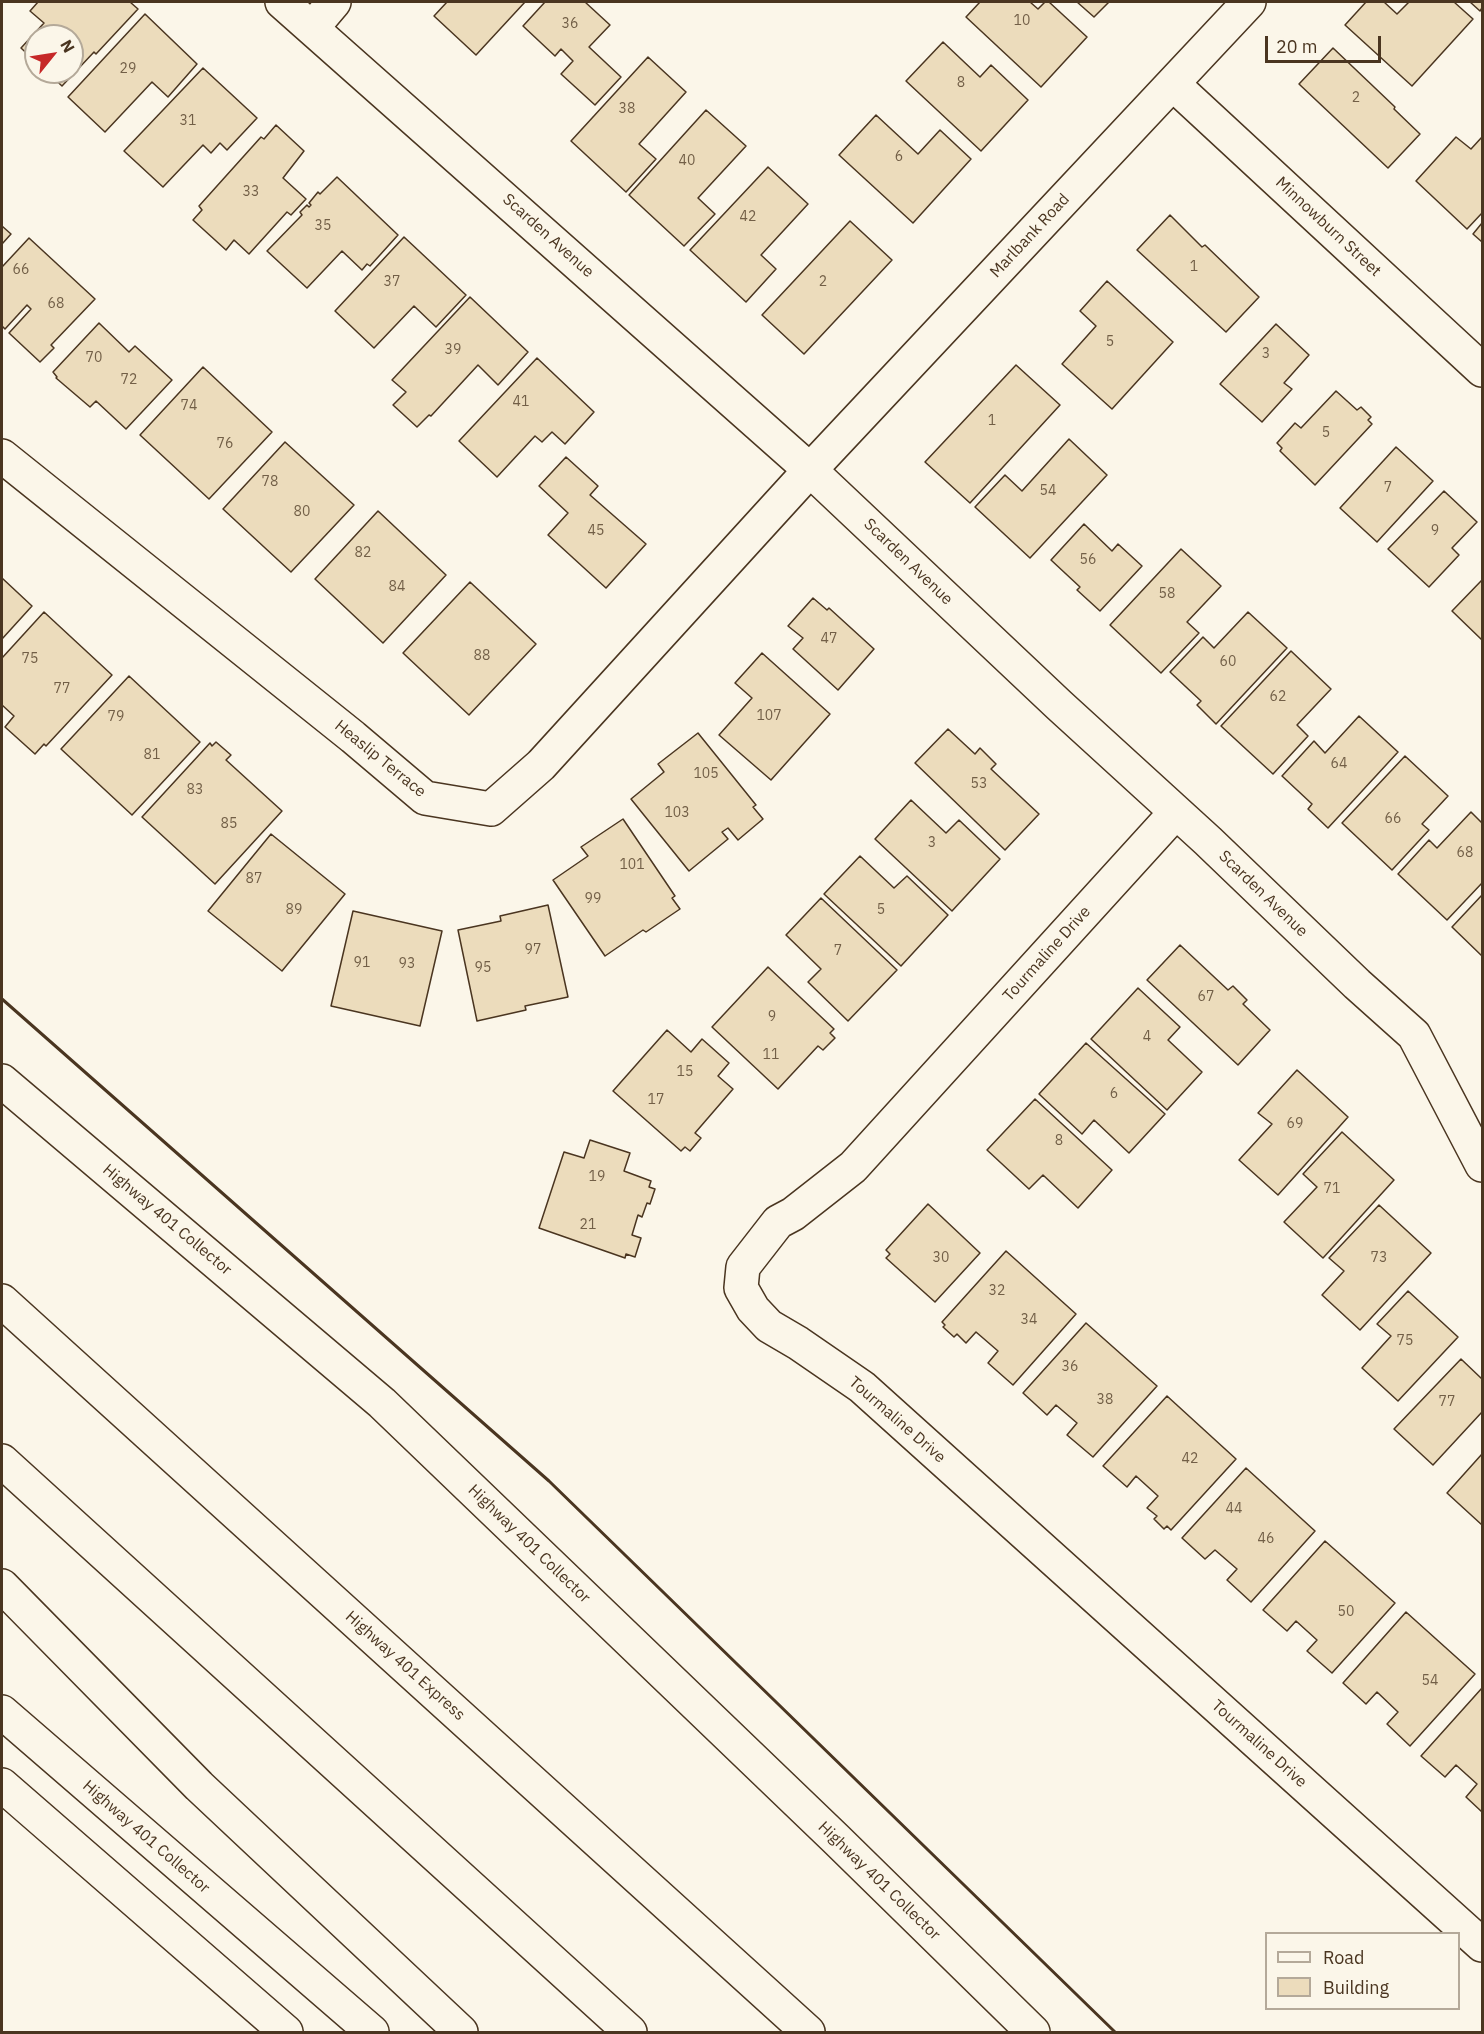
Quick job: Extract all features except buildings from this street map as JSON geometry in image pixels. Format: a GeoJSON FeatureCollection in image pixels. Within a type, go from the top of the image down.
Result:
{"type":"FeatureCollection","features":[{"type":"Feature","properties":{"kind":"main road","name":"Scarden Avenue"},"geometry":{"type":"LineString","coordinates":[[282,2],[810,470],[1414,1035],[1482,1165]]}},
{"type":"Feature","properties":{"kind":"main road"},"geometry":{"type":"LineString","coordinates":[[312,28],[334,2]]}},
{"type":"Feature","properties":{"kind":"main road","name":"Marlbank Road"},"geometry":{"type":"LineString","coordinates":[[810,470],[1249,2]]}},
{"type":"Feature","properties":{"kind":"main road","name":"Minnowburn Street"},"geometry":{"type":"LineString","coordinates":[[1173,84],[1482,370]]}},
{"type":"Feature","properties":{"kind":"main road","name":"Heaslip Terrace"},"geometry":{"type":"LineString","coordinates":[[2,456],[353,737],[425,798],[491,809],[541,765],[810,470]]}},
{"type":"Feature","properties":{"kind":"main road","name":"Tourmaline Drive"},"geometry":{"type":"LineString","coordinates":[[1176,812],[853,1167],[793,1214],[778,1222],[743,1267],[741,1288],[753,1309],[769,1326],[862,1387],[1482,1945]]}},
{"type":"Feature","properties":{"kind":"main road","name":"Highway 401 Collector"},"geometry":{"type":"LineString","coordinates":[[2,1081],[382,1402],[1033,2032]]}},
{"type":"Feature","properties":{"kind":"main road","name":"Highway 401 Express"},"geometry":{"type":"LineString","coordinates":[[2,1301],[808,2032]]}},
{"type":"Feature","properties":{"kind":"main road"},"geometry":{"type":"LineString","coordinates":[[2,1461],[630,2032]]}},
{"type":"Feature","properties":{"kind":"main road"},"geometry":{"type":"LineString","coordinates":[[2,1586],[199,1786],[461,2032]]}},
{"type":"Feature","properties":{"kind":"main road","name":"Highway 401 Collector"},"geometry":{"type":"LineString","coordinates":[[2,1712],[372,2032]]}},
{"type":"Feature","properties":{"kind":"main road"},"geometry":{"type":"LineString","coordinates":[[2,1785],[286,2032]]}},
{"type":"Feature","properties":{"kind":"wall"},"geometry":{"type":"LineString","coordinates":[[2,999],[549,1481],[1115,2032]]}}]}
